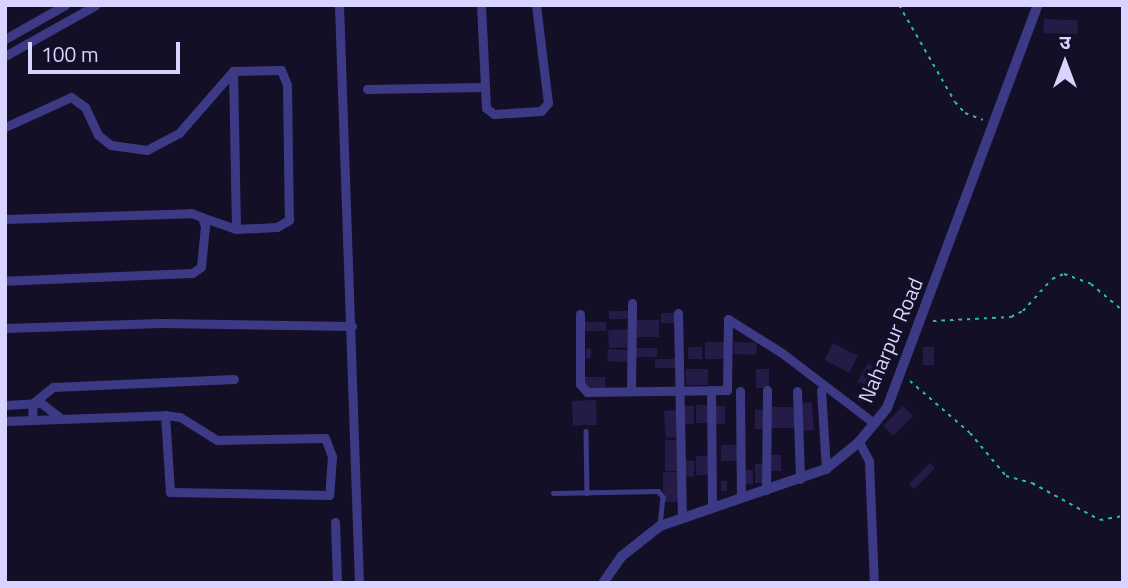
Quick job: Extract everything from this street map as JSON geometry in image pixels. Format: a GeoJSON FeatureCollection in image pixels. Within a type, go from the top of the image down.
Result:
{"type":"FeatureCollection","features":[{"type":"Feature","properties":{"kind":"street"},"geometry":{"type":"LineString","coordinates":[[5,39],[65,5]]}},
{"type":"Feature","properties":{"kind":"street"},"geometry":{"type":"LineString","coordinates":[[5,56],[96,5]]}},
{"type":"Feature","properties":{"kind":"street"},"geometry":{"type":"LineString","coordinates":[[339,5],[359,583]]}},
{"type":"Feature","properties":{"kind":"street"},"geometry":{"type":"LineString","coordinates":[[481,5],[484,86],[489,113],[545,108],[536,5]]}},
{"type":"Feature","properties":{"kind":"street","name":"Naharpur Road"},"geometry":{"type":"LineString","coordinates":[[603,583],[622,556],[660,526],[682,514],[766,490],[826,468],[859,442],[887,408],[1038,5]]}},
{"type":"Feature","properties":{"kind":"street"},"geometry":{"type":"LineString","coordinates":[[5,127],[71,97],[85,107],[99,135],[111,145],[147,150],[180,133],[233,71],[275,67],[285,75],[290,214],[285,225],[236,229],[191,213],[5,219]]}},
{"type":"Feature","properties":{"kind":"street"},"geometry":{"type":"LineString","coordinates":[[233,71],[236,229]]}},
{"type":"Feature","properties":{"kind":"street"},"geometry":{"type":"LineString","coordinates":[[367,89],[484,86]]}},
{"type":"Feature","properties":{"kind":"street"},"geometry":{"type":"LineString","coordinates":[[5,281],[198,271],[202,217]]}},
{"type":"Feature","properties":{"kind":"street"},"geometry":{"type":"LineString","coordinates":[[631,391],[632,303]]}},
{"type":"Feature","properties":{"kind":"street"},"geometry":{"type":"LineString","coordinates":[[678,313],[682,514]]}},
{"type":"Feature","properties":{"kind":"street"},"geometry":{"type":"LineString","coordinates":[[580,314],[583,392],[727,390],[728,319],[782,353],[874,423]]}},
{"type":"Feature","properties":{"kind":"street"},"geometry":{"type":"LineString","coordinates":[[5,328],[162,323],[352,326]]}},
{"type":"Feature","properties":{"kind":"street"},"geometry":{"type":"LineString","coordinates":[[32,420],[33,403],[42,392],[67,384],[233,379]]}},
{"type":"Feature","properties":{"kind":"street"},"geometry":{"type":"LineString","coordinates":[[711,390],[712,505]]}},
{"type":"Feature","properties":{"kind":"street"},"geometry":{"type":"LineString","coordinates":[[766,490],[768,390]]}},
{"type":"Feature","properties":{"kind":"street"},"geometry":{"type":"LineString","coordinates":[[821,390],[826,468]]}},
{"type":"Feature","properties":{"kind":"street"},"geometry":{"type":"LineString","coordinates":[[740,391],[741,497]]}},
{"type":"Feature","properties":{"kind":"street"},"geometry":{"type":"LineString","coordinates":[[797,391],[800,479]]}},
{"type":"Feature","properties":{"kind":"street"},"geometry":{"type":"LineString","coordinates":[[5,405],[47,405],[60,417]]}},
{"type":"Feature","properties":{"kind":"street"},"geometry":{"type":"LineString","coordinates":[[5,421],[165,415],[180,417],[217,440],[325,438],[332,456],[329,495],[170,492],[165,415]]}},
{"type":"Feature","properties":{"kind":"street"},"geometry":{"type":"LineString","coordinates":[[859,442],[869,461],[874,583]]}},
{"type":"Feature","properties":{"kind":"street"},"geometry":{"type":"LineString","coordinates":[[335,522],[337,583]]}},
{"type":"Feature","properties":{"kind":"lane"},"geometry":{"type":"LineString","coordinates":[[586,431],[587,493]]}},
{"type":"Feature","properties":{"kind":"lane"},"geometry":{"type":"LineString","coordinates":[[553,494],[658,491],[663,498],[660,526]]}},
{"type":"Feature","properties":{"kind":"path"},"geometry":{"type":"LineString","coordinates":[[899,5],[955,102],[965,113],[994,124]]}},
{"type":"Feature","properties":{"kind":"path"},"geometry":{"type":"LineString","coordinates":[[921,320],[964,322],[1011,317],[1023,311],[1052,279],[1065,274],[1091,284],[1123,311]]}},
{"type":"Feature","properties":{"kind":"path"},"geometry":{"type":"LineString","coordinates":[[901,374],[970,433],[1006,476],[1032,483],[1100,520],[1123,516]]}},
{"type":"Feature","properties":{"kind":"building"},"geometry":{"type":"Polygon","coordinates":[[[1044,19],[1078,20],[1077,34],[1044,33],[1044,19]]]}},
{"type":"Feature","properties":{"kind":"building"},"geometry":{"type":"Polygon","coordinates":[[[609,311],[630,311],[630,319],[609,319],[609,311]]]}},
{"type":"Feature","properties":{"kind":"building"},"geometry":{"type":"Polygon","coordinates":[[[661,313],[675,313],[675,323],[661,323],[661,313]]]}},
{"type":"Feature","properties":{"kind":"building"},"geometry":{"type":"Polygon","coordinates":[[[637,320],[659,320],[659,337],[637,337],[637,320]]]}},
{"type":"Feature","properties":{"kind":"building"},"geometry":{"type":"Polygon","coordinates":[[[584,322],[606,322],[606,331],[584,331],[584,322]]]}},
{"type":"Feature","properties":{"kind":"building"},"geometry":{"type":"Polygon","coordinates":[[[630,329],[631,347],[609,348],[608,330],[630,329]]]}},
{"type":"Feature","properties":{"kind":"building"},"geometry":{"type":"Polygon","coordinates":[[[705,342],[725,342],[725,359],[705,359],[705,342]]]}},
{"type":"Feature","properties":{"kind":"building"},"geometry":{"type":"Polygon","coordinates":[[[734,342],[757,343],[757,355],[734,354],[734,342]]]}},
{"type":"Feature","properties":{"kind":"building"},"geometry":{"type":"Polygon","coordinates":[[[833,343],[858,356],[849,373],[824,360],[833,343]]]}},
{"type":"Feature","properties":{"kind":"building"},"geometry":{"type":"Polygon","coordinates":[[[688,347],[702,347],[702,359],[688,359],[688,347]]]}},
{"type":"Feature","properties":{"kind":"building"},"geometry":{"type":"Polygon","coordinates":[[[923,347],[934,347],[934,365],[923,365],[923,347]]]}},
{"type":"Feature","properties":{"kind":"building"},"geometry":{"type":"Polygon","coordinates":[[[591,348],[591,358],[586,359],[586,349],[591,348]]]}},
{"type":"Feature","properties":{"kind":"building"},"geometry":{"type":"Polygon","coordinates":[[[635,348],[657,348],[657,357],[635,357],[635,348]]]}},
{"type":"Feature","properties":{"kind":"building"},"geometry":{"type":"Polygon","coordinates":[[[608,349],[629,350],[628,362],[607,361],[608,349]]]}},
{"type":"Feature","properties":{"kind":"building"},"geometry":{"type":"Polygon","coordinates":[[[655,359],[677,359],[677,368],[655,368],[655,359]]]}},
{"type":"Feature","properties":{"kind":"building"},"geometry":{"type":"Polygon","coordinates":[[[868,363],[880,370],[870,388],[858,381],[868,363]]]}},
{"type":"Feature","properties":{"kind":"building"},"geometry":{"type":"Polygon","coordinates":[[[686,369],[708,369],[708,385],[686,385],[686,369]]]}},
{"type":"Feature","properties":{"kind":"building"},"geometry":{"type":"Polygon","coordinates":[[[756,369],[769,369],[769,388],[756,388],[756,369]]]}},
{"type":"Feature","properties":{"kind":"building"},"geometry":{"type":"Polygon","coordinates":[[[585,377],[605,377],[605,388],[585,388],[585,377]]]}},
{"type":"Feature","properties":{"kind":"building"},"geometry":{"type":"Polygon","coordinates":[[[596,400],[597,425],[573,426],[572,401],[596,400]]]}},
{"type":"Feature","properties":{"kind":"building"},"geometry":{"type":"Polygon","coordinates":[[[812,402],[814,430],[801,431],[799,403],[812,402]]]}},
{"type":"Feature","properties":{"kind":"building"},"geometry":{"type":"Polygon","coordinates":[[[696,405],[708,405],[708,423],[696,423],[696,405]]]}},
{"type":"Feature","properties":{"kind":"building"},"geometry":{"type":"Polygon","coordinates":[[[682,406],[694,406],[694,424],[682,424],[682,406]]]}},
{"type":"Feature","properties":{"kind":"building"},"geometry":{"type":"Polygon","coordinates":[[[713,406],[725,406],[725,424],[713,424],[713,406]]]}},
{"type":"Feature","properties":{"kind":"building"},"geometry":{"type":"Polygon","coordinates":[[[903,406],[913,416],[893,436],[883,426],[903,406]]]}},
{"type":"Feature","properties":{"kind":"building"},"geometry":{"type":"Polygon","coordinates":[[[770,407],[795,407],[795,428],[770,428],[770,407]]]}},
{"type":"Feature","properties":{"kind":"building"},"geometry":{"type":"Polygon","coordinates":[[[678,410],[680,437],[666,438],[664,411],[678,410]]]}},
{"type":"Feature","properties":{"kind":"building"},"geometry":{"type":"Polygon","coordinates":[[[755,410],[766,410],[766,429],[755,429],[755,410]]]}},
{"type":"Feature","properties":{"kind":"building"},"geometry":{"type":"Polygon","coordinates":[[[665,440],[679,440],[679,471],[665,471],[665,440]]]}},
{"type":"Feature","properties":{"kind":"building"},"geometry":{"type":"Polygon","coordinates":[[[721,445],[737,445],[737,461],[721,461],[721,445]]]}},
{"type":"Feature","properties":{"kind":"building"},"geometry":{"type":"Polygon","coordinates":[[[771,455],[781,455],[781,471],[771,471],[771,455]]]}},
{"type":"Feature","properties":{"kind":"building"},"geometry":{"type":"Polygon","coordinates":[[[696,456],[710,456],[710,475],[696,475],[696,456]]]}},
{"type":"Feature","properties":{"kind":"building"},"geometry":{"type":"Polygon","coordinates":[[[683,460],[695,461],[694,477],[682,476],[683,460]]]}},
{"type":"Feature","properties":{"kind":"building"},"geometry":{"type":"Polygon","coordinates":[[[930,463],[935,468],[914,489],[909,484],[930,463]]]}},
{"type":"Feature","properties":{"kind":"building"},"geometry":{"type":"Polygon","coordinates":[[[755,464],[763,464],[763,483],[755,483],[755,464]]]}},
{"type":"Feature","properties":{"kind":"building"},"geometry":{"type":"Polygon","coordinates":[[[743,470],[753,470],[753,484],[743,484],[743,470]]]}},
{"type":"Feature","properties":{"kind":"building"},"geometry":{"type":"Polygon","coordinates":[[[663,472],[678,472],[678,502],[663,502],[663,472]]]}},
{"type":"Feature","properties":{"kind":"building"},"geometry":{"type":"Polygon","coordinates":[[[721,481],[727,481],[727,491],[721,491],[721,481]]]}}]}
